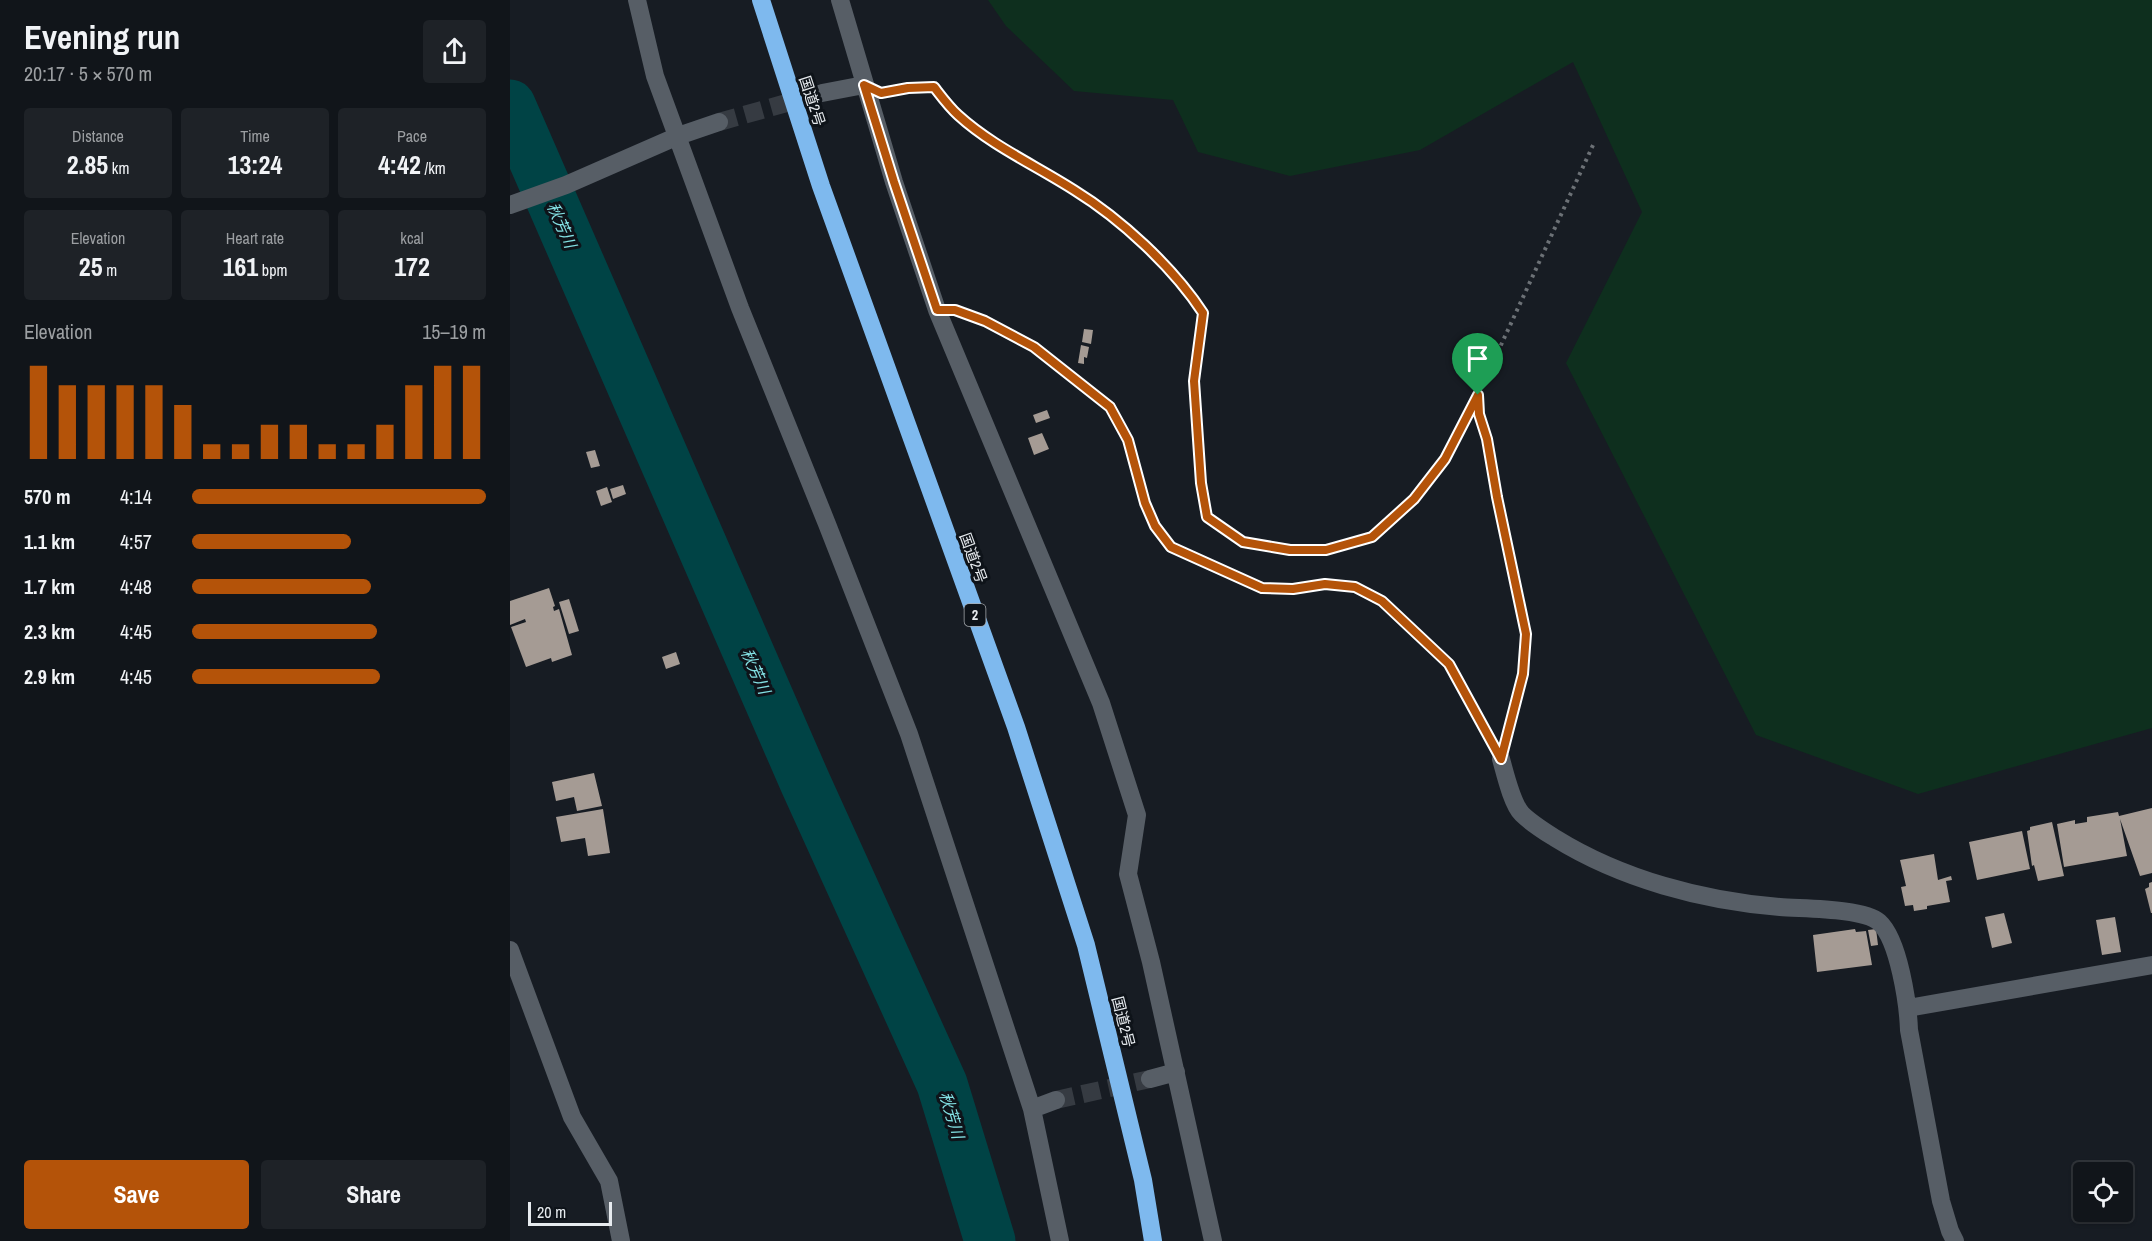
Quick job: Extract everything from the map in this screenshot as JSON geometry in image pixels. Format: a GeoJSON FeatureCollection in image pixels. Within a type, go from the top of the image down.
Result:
{"type":"FeatureCollection","features":[{"type":"Feature","properties":{"kind":"highway","name":"国道2号"},"geometry":{"type":"LineString","coordinates":[[761,0],[821,186],[1016,727],[1082,934],[1143,1180],[1153,1241]]}},
{"type":"Feature","properties":{"kind":"street"},"geometry":{"type":"LineString","coordinates":[[637,0],[655,76],[740,308],[909,734],[1032,1109],[1060,1241]]}},
{"type":"Feature","properties":{"kind":"street"},"geometry":{"type":"LineString","coordinates":[[840,0],[894,182],[937,310],[1097,693],[1137,815],[1128,874],[1151,962],[1213,1241]]}},
{"type":"Feature","properties":{"kind":"street"},"geometry":{"type":"LineString","coordinates":[[822,93],[864,85]]}},
{"type":"Feature","properties":{"kind":"street"},"geometry":{"type":"LineString","coordinates":[[513,205],[566,185],[678,136],[719,122]]}},
{"type":"Feature","properties":{"kind":"street"},"geometry":{"type":"LineString","coordinates":[[1501,759],[1520,813],[1581,854],[1637,877],[1695,893],[1769,906],[1857,913],[1878,921],[1887,932],[1897,958],[1908,1008],[1909,1030],[1941,1201],[1955,1241]]}},
{"type":"Feature","properties":{"kind":"street"},"geometry":{"type":"LineString","coordinates":[[510,950],[572,1117],[609,1181],[621,1241]]}},
{"type":"Feature","properties":{"kind":"street"},"geometry":{"type":"LineString","coordinates":[[1908,1008],[2152,965]]}},
{"type":"Feature","properties":{"kind":"street"},"geometry":{"type":"LineString","coordinates":[[1150,1079],[1176,1072]]}},
{"type":"Feature","properties":{"kind":"street"},"geometry":{"type":"LineString","coordinates":[[1032,1109],[1056,1100]]}},
{"type":"Feature","properties":{"kind":"path"},"geometry":{"type":"LineString","coordinates":[[864,85],[881,93],[908,88],[934,87],[956,114],[987,138],[1076,191],[1132,233],[1187,288],[1203,313],[1194,381],[1201,483],[1207,517],[1243,542],[1290,550],[1326,550],[1372,537],[1414,499],[1445,459],[1478,395],[1524,290],[1594,143]]}},
{"type":"Feature","properties":{"kind":"path"},"geometry":{"type":"LineString","coordinates":[[937,310],[955,310],[985,321],[1034,347],[1110,407],[1128,440],[1145,503],[1155,526],[1171,547],[1262,588],[1293,589],[1325,584],[1355,587],[1382,601],[1449,664],[1501,759]]}},
{"type":"Feature","properties":{"kind":"path"},"geometry":{"type":"LineString","coordinates":[[1478,395],[1479,414],[1487,439],[1526,634],[1523,674],[1501,759]]}},
{"type":"Feature","properties":{"kind":"green space"},"geometry":{"type":"Polygon","coordinates":[[[988,0],[2152,0],[2152,728],[1918,794],[1756,735],[1566,363],[1642,212],[1573,62],[1420,150],[1290,176],[1198,152],[1173,100],[1074,91],[1006,26],[988,0]]]}},
{"type":"Feature","properties":{"kind":"building"},"geometry":{"type":"Polygon","coordinates":[[[1084,329],[1093,330],[1091,344],[1082,342],[1084,329]]]}},
{"type":"Feature","properties":{"kind":"building"},"geometry":{"type":"Polygon","coordinates":[[[1081,345],[1089,347],[1087,358],[1084,357],[1084,364],[1078,363],[1081,345]]]}},
{"type":"Feature","properties":{"kind":"building"},"geometry":{"type":"Polygon","coordinates":[[[1047,410],[1050,418],[1036,423],[1033,415],[1047,410]]]}},
{"type":"Feature","properties":{"kind":"building"},"geometry":{"type":"Polygon","coordinates":[[[1042,433],[1049,449],[1034,455],[1028,438],[1042,433]]]}},
{"type":"Feature","properties":{"kind":"building"},"geometry":{"type":"Polygon","coordinates":[[[595,450],[600,466],[591,468],[586,452],[595,450]]]}},
{"type":"Feature","properties":{"kind":"building"},"geometry":{"type":"Polygon","coordinates":[[[623,485],[626,494],[613,499],[610,489],[623,485]]]}},
{"type":"Feature","properties":{"kind":"building"},"geometry":{"type":"Polygon","coordinates":[[[607,487],[612,502],[601,506],[596,491],[607,487]]]}},
{"type":"Feature","properties":{"kind":"building"},"geometry":{"type":"Polygon","coordinates":[[[549,588],[555,606],[554,611],[559,609],[572,655],[552,662],[551,658],[526,667],[511,627],[526,622],[525,619],[510,625],[510,601],[549,588]]]}},
{"type":"Feature","properties":{"kind":"building"},"geometry":{"type":"Polygon","coordinates":[[[569,599],[579,631],[569,634],[559,602],[569,599]]]}},
{"type":"Feature","properties":{"kind":"building"},"geometry":{"type":"Polygon","coordinates":[[[676,652],[680,664],[666,669],[662,657],[676,652]]]}},
{"type":"Feature","properties":{"kind":"building"},"geometry":{"type":"Polygon","coordinates":[[[594,773],[602,806],[577,811],[574,797],[556,801],[552,782],[594,773]]]}},
{"type":"Feature","properties":{"kind":"building"},"geometry":{"type":"Polygon","coordinates":[[[2152,808],[2152,873],[2140,876],[2120,819],[2127,856],[2064,867],[2057,824],[2075,820],[2075,824],[2087,822],[2087,817],[2118,812],[2119,816],[2152,808]]]}},
{"type":"Feature","properties":{"kind":"building"},"geometry":{"type":"Polygon","coordinates":[[[603,809],[610,853],[588,856],[585,838],[561,842],[556,817],[603,809]]]}},
{"type":"Feature","properties":{"kind":"building"},"geometry":{"type":"Polygon","coordinates":[[[2052,822],[2064,876],[2038,881],[2034,865],[2032,866],[2027,831],[2030,827],[2052,822]]]}},
{"type":"Feature","properties":{"kind":"building"},"geometry":{"type":"Polygon","coordinates":[[[2022,831],[2030,869],[1977,880],[1969,842],[2022,831]]]}},
{"type":"Feature","properties":{"kind":"building"},"geometry":{"type":"Polygon","coordinates":[[[1934,854],[1938,880],[1951,876],[1952,880],[1946,881],[1950,902],[1914,911],[1913,905],[1905,906],[1901,887],[1906,886],[1900,860],[1934,854]]]}},
{"type":"Feature","properties":{"kind":"building"},"geometry":{"type":"Polygon","coordinates":[[[2152,882],[2152,913],[2151,913],[2145,889],[2152,882]]]}},
{"type":"Feature","properties":{"kind":"building"},"geometry":{"type":"Polygon","coordinates":[[[2004,913],[2012,943],[1992,948],[1985,917],[2004,913]]]}},
{"type":"Feature","properties":{"kind":"building"},"geometry":{"type":"Polygon","coordinates":[[[2115,917],[2121,952],[2102,955],[2096,920],[2115,917]]]}},
{"type":"Feature","properties":{"kind":"building"},"geometry":{"type":"Polygon","coordinates":[[[1855,929],[1856,932],[1866,931],[1872,965],[1817,972],[1813,935],[1855,929]]]}},
{"type":"Feature","properties":{"kind":"building"},"geometry":{"type":"Polygon","coordinates":[[[1876,929],[1878,945],[1871,946],[1868,930],[1876,929]]]}},
{"type":"Feature","properties":{"kind":"waterway","name":"秋芳川"},"geometry":{"type":"LineString","coordinates":[[510,105],[805,782],[942,1084],[990,1241]]}},
{"type":"Feature","properties":{"kind":"tunnel"},"geometry":{"type":"LineString","coordinates":[[719,122],[822,93]]}},
{"type":"Feature","properties":{"kind":"tunnel"},"geometry":{"type":"LineString","coordinates":[[1056,1100],[1150,1079]]}},
{"type":"Feature","properties":{"kind":"route"},"geometry":{"type":"LineString","coordinates":[[864,85],[881,93],[908,88],[934,87],[956,114],[987,138],[1076,191],[1132,233],[1187,288],[1203,313],[1194,381],[1201,483],[1207,517],[1243,542],[1290,550],[1326,550],[1372,537],[1414,499],[1445,459],[1478,395],[1479,414],[1487,439],[1526,634],[1523,674],[1501,759],[1449,664],[1382,601],[1355,587],[1325,584],[1293,589],[1262,588],[1171,547],[1155,526],[1145,503],[1128,440],[1110,407],[1034,347],[985,321],[955,310],[937,310],[864,85]]}}]}
